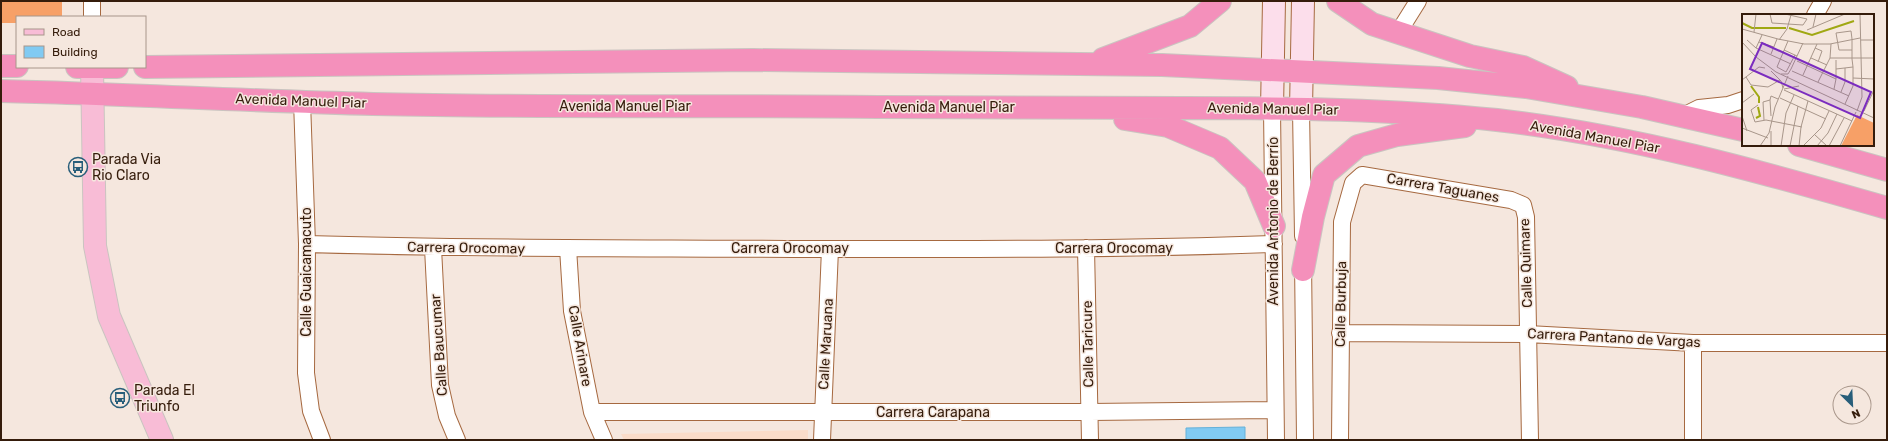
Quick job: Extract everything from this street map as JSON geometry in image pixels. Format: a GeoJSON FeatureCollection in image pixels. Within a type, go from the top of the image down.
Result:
{"type":"FeatureCollection","features":[{"type":"Feature","properties":{"kind":"highway"},"geometry":{"type":"LineString","coordinates":[[1088,64],[1190,26],[1220,1]]}},
{"type":"Feature","properties":{"kind":"highway"},"geometry":{"type":"LineString","coordinates":[[1338,1],[1372,24],[1470,56],[1524,67],[1564,84],[1579,96]]}},
{"type":"Feature","properties":{"kind":"highway"},"geometry":{"type":"LineString","coordinates":[[146,67],[745,60],[1162,65],[1438,78],[1526,88],[1579,96],[1642,107],[1742,130]]}},
{"type":"Feature","properties":{"kind":"highway"},"geometry":{"type":"LineString","coordinates":[[1,66],[16,66]]}},
{"type":"Feature","properties":{"kind":"highway","name":"Avenida Manuel Piar"},"geometry":{"type":"LineString","coordinates":[[1,91],[500,106],[713,105],[1301,109],[1422,113],[1501,121],[1643,144],[1757,170],[1887,208]]}},
{"type":"Feature","properties":{"kind":"highway"},"geometry":{"type":"LineString","coordinates":[[1063,108],[1094,115],[1168,126],[1220,148],[1255,182],[1274,235]]}},
{"type":"Feature","properties":{"kind":"highway"},"geometry":{"type":"LineString","coordinates":[[1303,270],[1313,217],[1324,175],[1358,146],[1397,135],[1501,121]]}},
{"type":"Feature","properties":{"kind":"highway"},"geometry":{"type":"LineString","coordinates":[[1805,146],[1824,149],[1887,170]]}},
{"type":"Feature","properties":{"kind":"main road"},"geometry":{"type":"LineString","coordinates":[[92,68],[95,246],[109,316],[162,440]]}},
{"type":"Feature","properties":{"kind":"street"},"geometry":{"type":"LineString","coordinates":[[92,1],[92,16]]}},
{"type":"Feature","properties":{"kind":"street","name":"Avenida Antonio de Berrío"},"geometry":{"type":"LineString","coordinates":[[1274,1],[1272,109],[1274,410],[1276,440]]}},
{"type":"Feature","properties":{"kind":"street","name":"Avenida Antonio de Berrío"},"geometry":{"type":"LineString","coordinates":[[1303,1],[1301,109],[1305,440]]}},
{"type":"Feature","properties":{"kind":"street"},"geometry":{"type":"LineString","coordinates":[[1398,33],[1418,1]]}},
{"type":"Feature","properties":{"kind":"street"},"geometry":{"type":"LineString","coordinates":[[1816,14],[1822,1]]}},
{"type":"Feature","properties":{"kind":"street"},"geometry":{"type":"LineString","coordinates":[[1683,116],[1699,108],[1728,105],[1742,100]]}},
{"type":"Feature","properties":{"kind":"street","name":"Calle Guaicamacuto"},"geometry":{"type":"LineString","coordinates":[[302,101],[307,244],[306,373],[311,411],[322,440]]}},
{"type":"Feature","properties":{"kind":"street","name":"Carrera Taguanes"},"geometry":{"type":"LineString","coordinates":[[1362,175],[1511,200],[1523,205]]}},
{"type":"Feature","properties":{"kind":"street","name":"Calle Burbuja"},"geometry":{"type":"LineString","coordinates":[[1340,440],[1342,222],[1353,183],[1362,175]]}},
{"type":"Feature","properties":{"kind":"street","name":"Calle Quimare"},"geometry":{"type":"LineString","coordinates":[[1523,205],[1526,217],[1530,440]]}},
{"type":"Feature","properties":{"kind":"street","name":"Carrera Orocomay"},"geometry":{"type":"LineString","coordinates":[[307,244],[433,248],[1170,248],[1274,235]]}},
{"type":"Feature","properties":{"kind":"street","name":"Calle Baucumar"},"geometry":{"type":"LineString","coordinates":[[433,248],[440,385],[447,416],[457,440]]}},
{"type":"Feature","properties":{"kind":"street","name":"Calle Arinare"},"geometry":{"type":"LineString","coordinates":[[568,248],[572,311],[592,412],[604,440]]}},
{"type":"Feature","properties":{"kind":"street","name":"Calle Maruana"},"geometry":{"type":"LineString","coordinates":[[822,440],[830,248]]}},
{"type":"Feature","properties":{"kind":"street","name":"Calle Taricure"},"geometry":{"type":"LineString","coordinates":[[1086,248],[1090,440]]}},
{"type":"Feature","properties":{"kind":"street","name":"Carrera Pantano de Vargas"},"geometry":{"type":"LineString","coordinates":[[1340,332],[1528,334],[1693,343],[1887,343]]}},
{"type":"Feature","properties":{"kind":"street"},"geometry":{"type":"LineString","coordinates":[[1693,343],[1693,440]]}},
{"type":"Feature","properties":{"kind":"street","name":"Carrera Carapana"},"geometry":{"type":"LineString","coordinates":[[592,412],[1090,412],[1274,410]]}},
{"type":"Feature","properties":{"kind":"shaded area"},"geometry":{"type":"Polygon","coordinates":[[[1,1],[62,1],[62,16],[16,16],[16,23],[1,23],[1,1]]]}},
{"type":"Feature","properties":{"kind":"shaded area"},"geometry":{"type":"Polygon","coordinates":[[[808,430],[808,440],[624,440],[621,434],[808,430]]]}},
{"type":"Feature","properties":{"kind":"building"},"geometry":{"type":"Polygon","coordinates":[[[1245,427],[1245,440],[1186,440],[1186,428],[1245,427]]]}},
{"type":"Feature","properties":{"kind":"place","name":"Parada Via Rio Claro"},"geometry":{"type":"Point","coordinates":[78,167]}},
{"type":"Feature","properties":{"kind":"place","name":"Parada El Triunfo"},"geometry":{"type":"Point","coordinates":[120,398]}}]}
